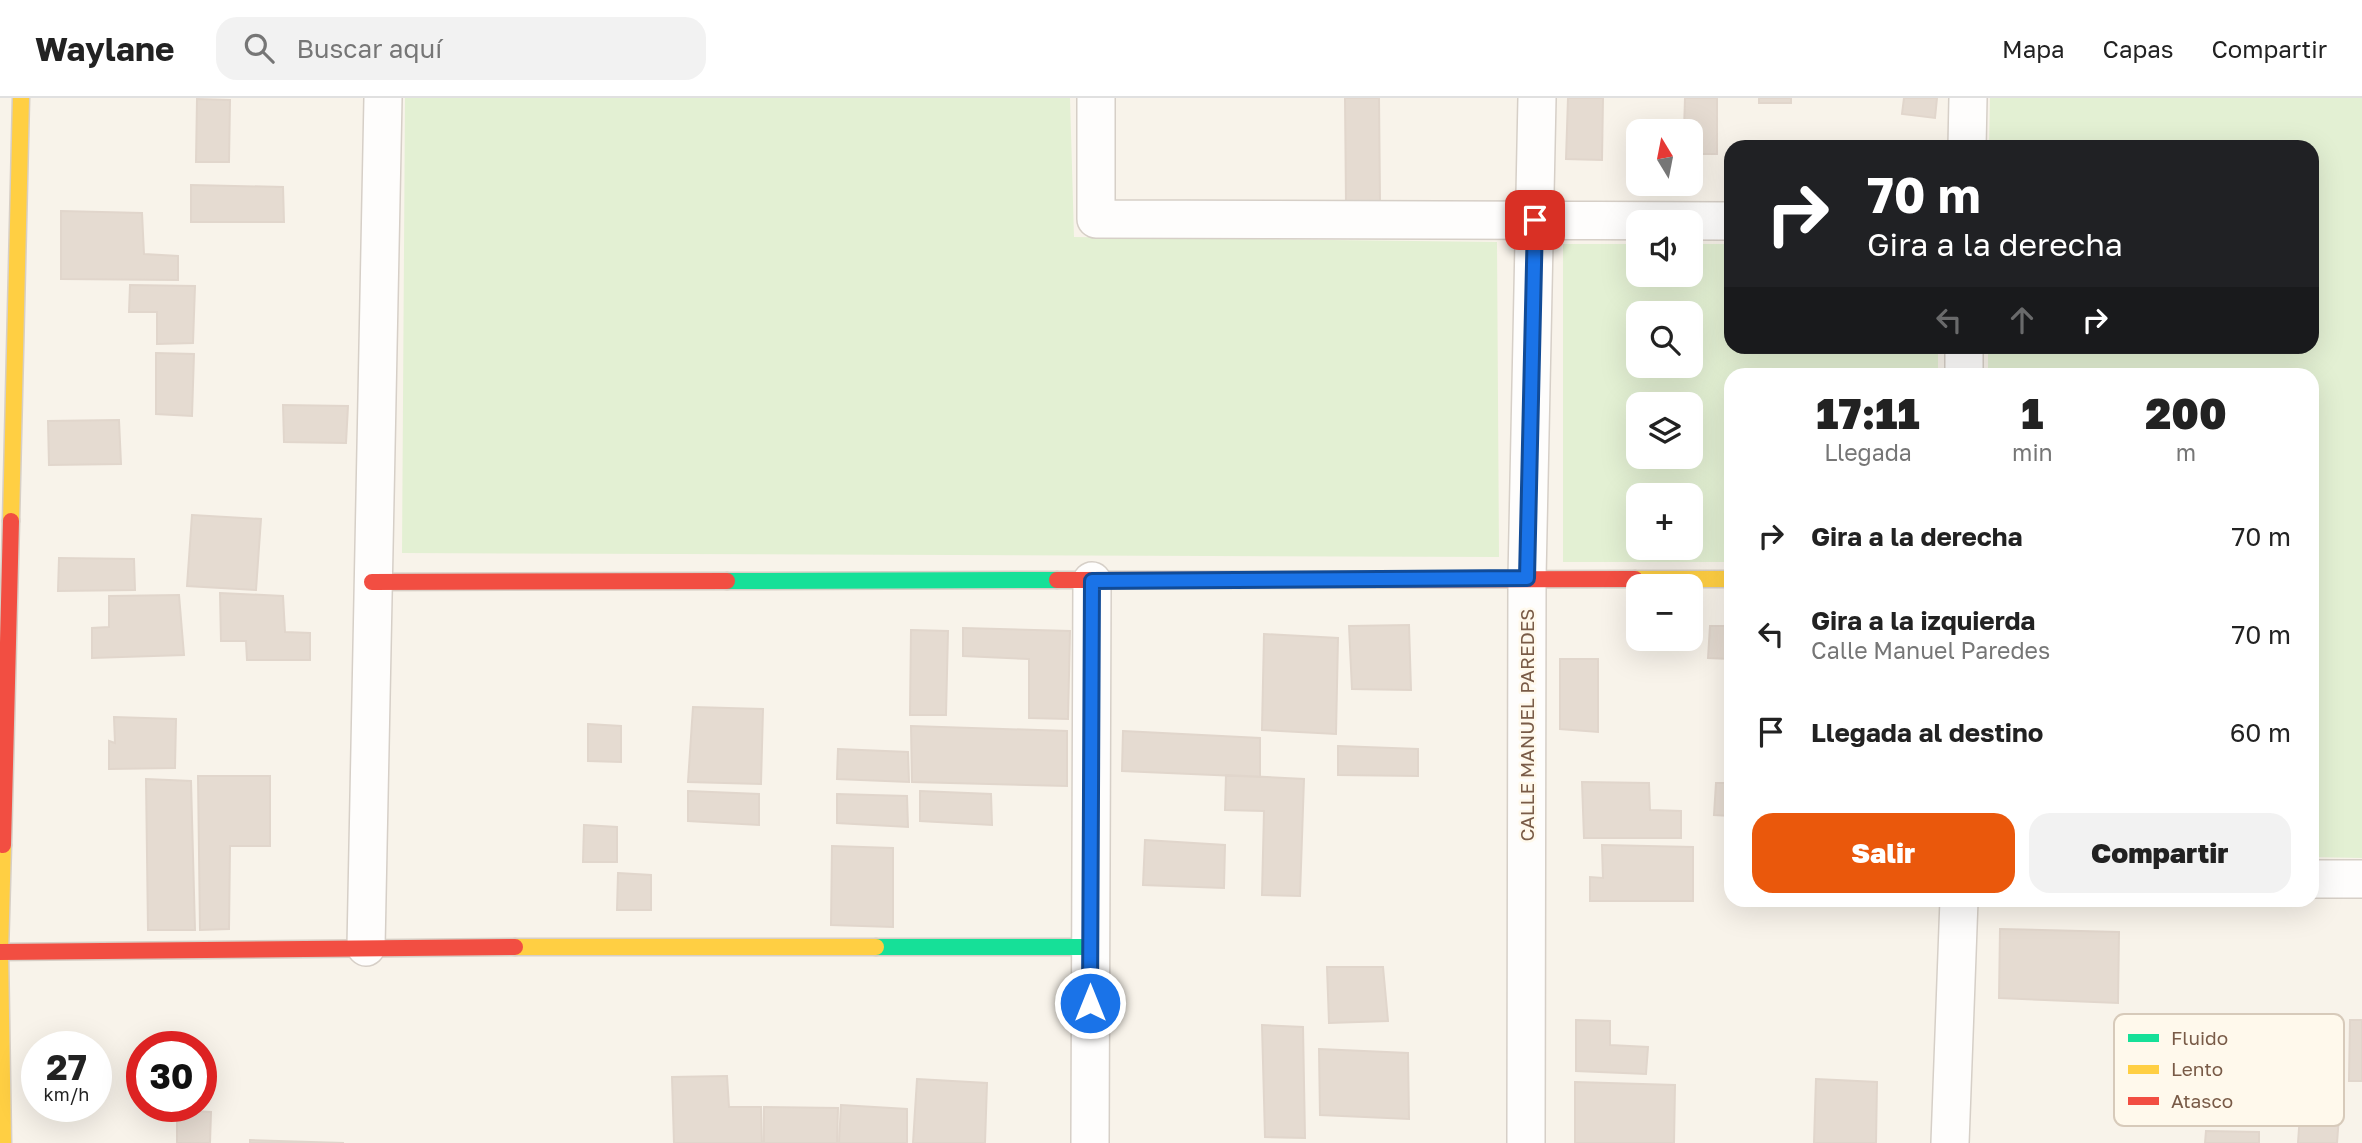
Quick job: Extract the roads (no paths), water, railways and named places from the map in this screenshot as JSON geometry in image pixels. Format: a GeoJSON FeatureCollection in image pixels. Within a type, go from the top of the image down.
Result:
{"type":"FeatureCollection","features":[{"type":"Feature","properties":{"kind":"street"},"geometry":{"type":"LineString","coordinates":[[3,1143],[0,951],[21,98]]}},
{"type":"Feature","properties":{"kind":"street"},"geometry":{"type":"LineString","coordinates":[[366,947],[383,98]]}},
{"type":"Feature","properties":{"kind":"street"},"geometry":{"type":"LineString","coordinates":[[1096,98],[1096,219],[1724,221]]}},
{"type":"Feature","properties":{"kind":"street","name":"CALLE MANUEL PAREDES"},"geometry":{"type":"LineString","coordinates":[[1526,1143],[1527,578],[1537,98]]}},
{"type":"Feature","properties":{"kind":"street"},"geometry":{"type":"LineString","coordinates":[[1966,140],[1968,98]]}},
{"type":"Feature","properties":{"kind":"street"},"geometry":{"type":"LineString","coordinates":[[372,582],[1724,579]]}},
{"type":"Feature","properties":{"kind":"street"},"geometry":{"type":"LineString","coordinates":[[1090,1143],[1092,581]]}},
{"type":"Feature","properties":{"kind":"street"},"geometry":{"type":"LineString","coordinates":[[2319,879],[2362,880]]}},
{"type":"Feature","properties":{"kind":"street"},"geometry":{"type":"LineString","coordinates":[[1950,1143],[1959,907]]}},
{"type":"Feature","properties":{"kind":"street"},"geometry":{"type":"LineString","coordinates":[[0,951],[366,947],[1090,947]]}}]}
